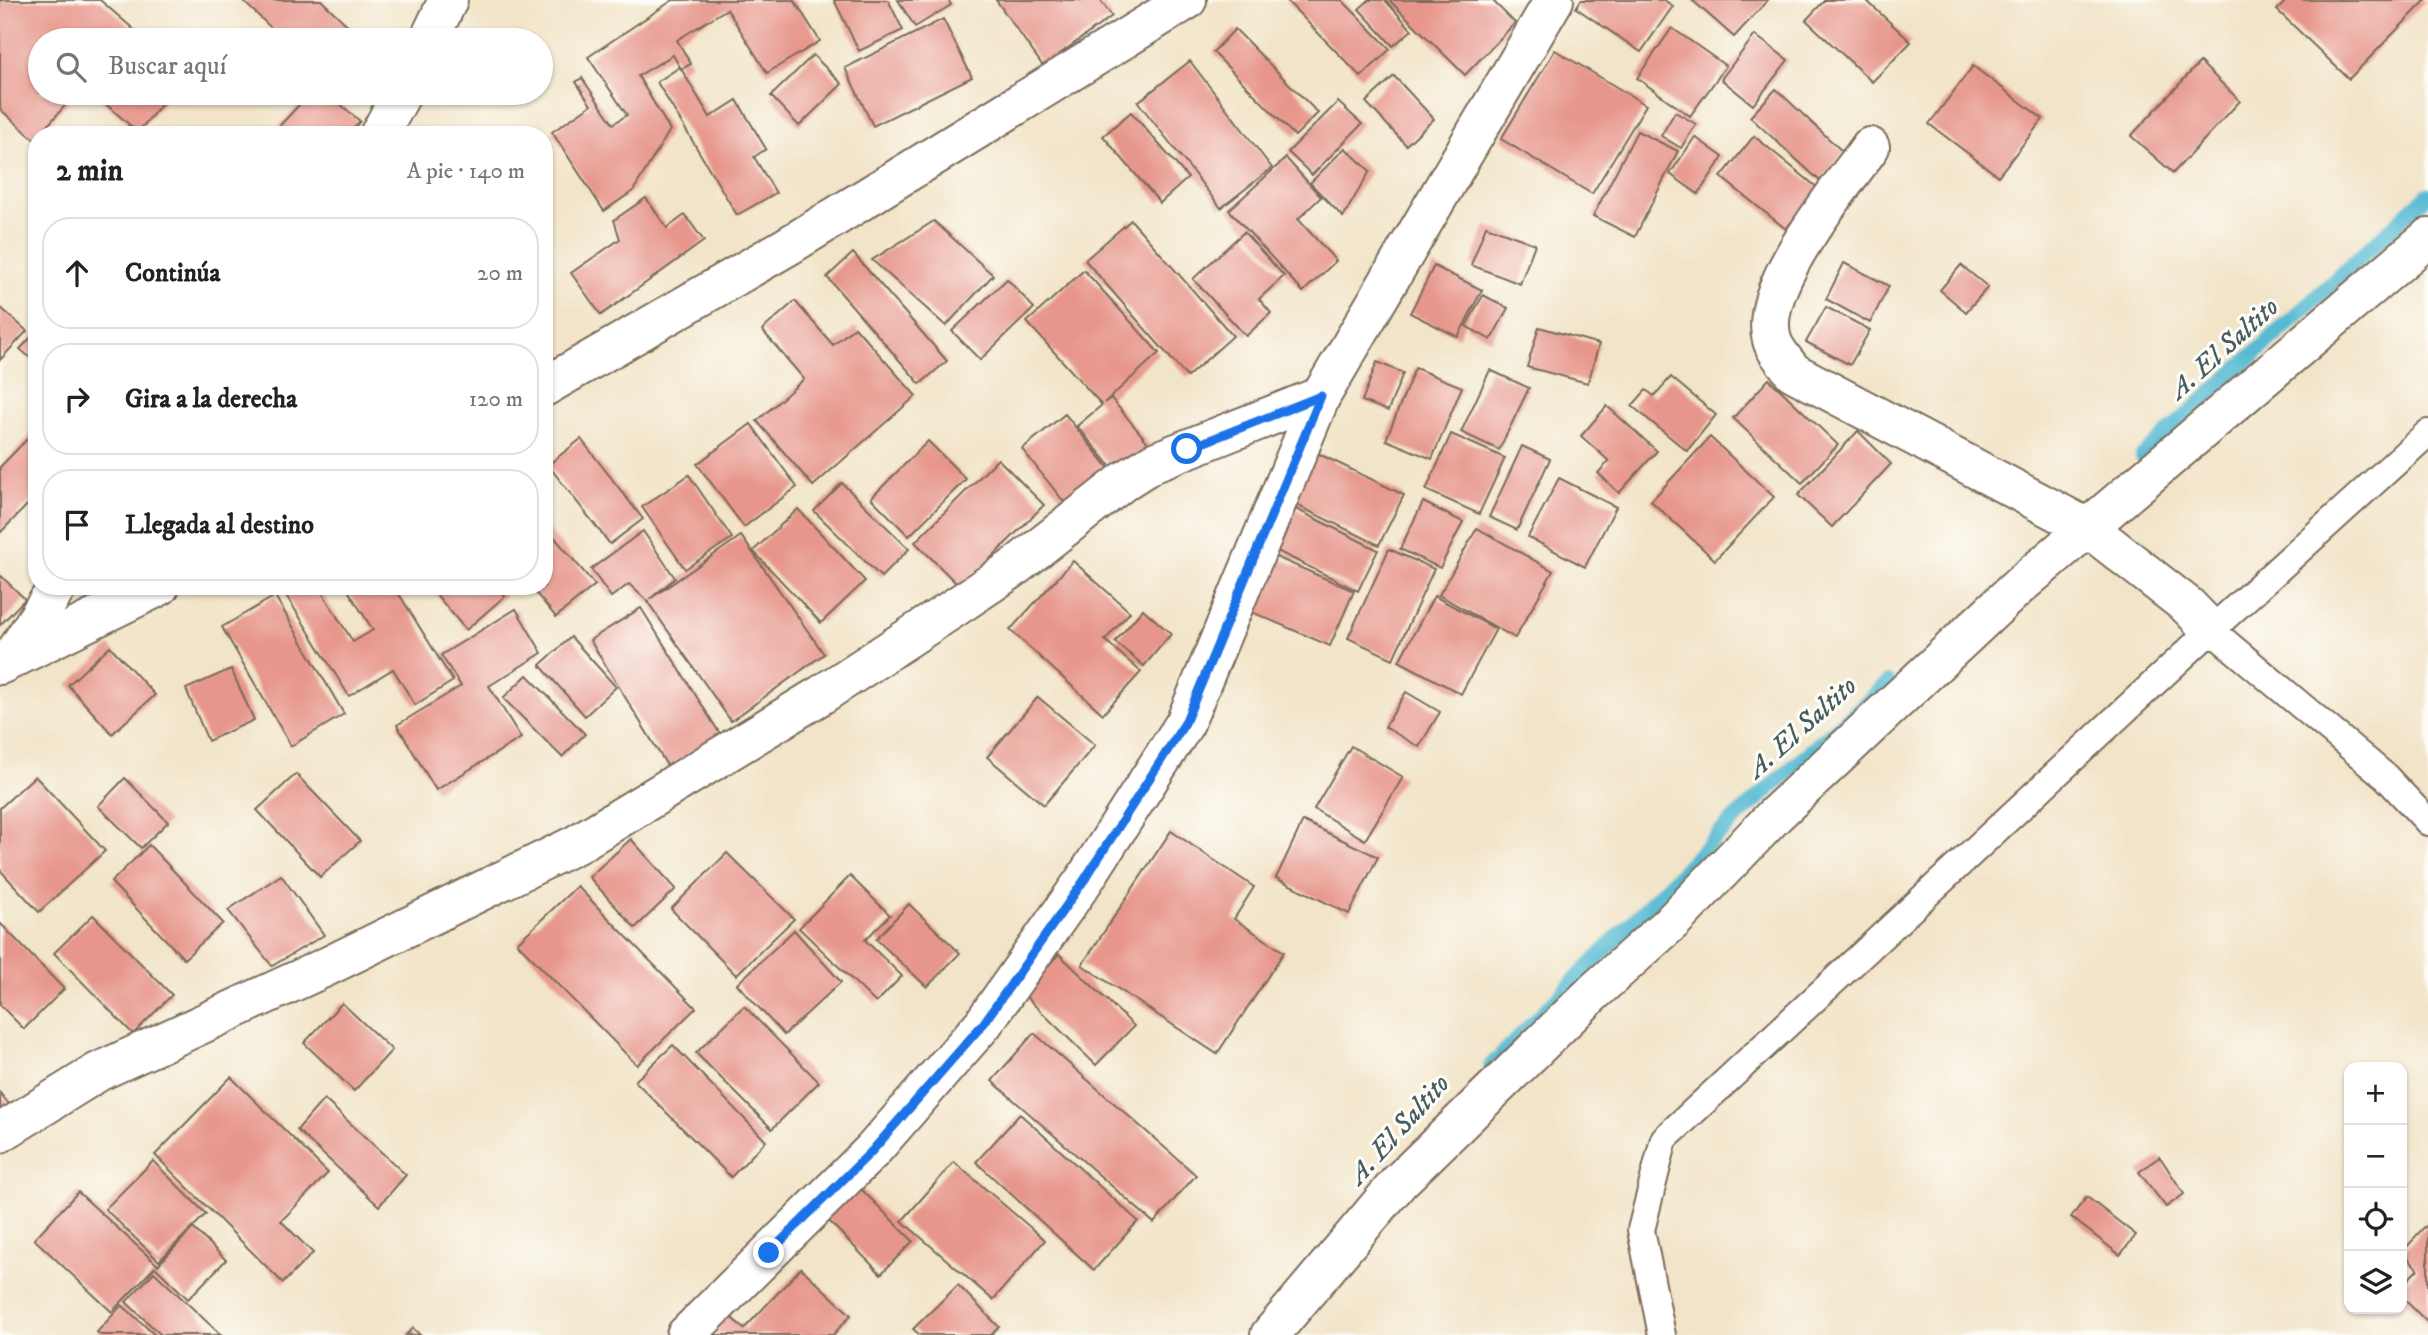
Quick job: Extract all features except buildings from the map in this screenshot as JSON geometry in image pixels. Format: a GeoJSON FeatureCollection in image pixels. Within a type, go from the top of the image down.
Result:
{"type":"FeatureCollection","features":[{"type":"Feature","properties":{"kind":"street"},"geometry":{"type":"LineString","coordinates":[[435,28],[449,0]]}},
{"type":"Feature","properties":{"kind":"street"},"geometry":{"type":"LineString","coordinates":[[553,382],[788,246],[1188,0]]}},
{"type":"Feature","properties":{"kind":"street"},"geometry":{"type":"LineString","coordinates":[[686,1335],[881,1141],[983,1024],[1085,879],[1185,723],[1321,396],[1554,0]]}},
{"type":"Feature","properties":{"kind":"street"},"geometry":{"type":"LineString","coordinates":[[384,126],[395,105]]}},
{"type":"Feature","properties":{"kind":"street"},"geometry":{"type":"LineString","coordinates":[[1870,147],[1785,269],[1771,308],[1772,340],[1793,372],[2088,528],[2188,606],[2211,630]]}},
{"type":"Feature","properties":{"kind":"street"},"geometry":{"type":"LineString","coordinates":[[1269,1335],[1399,1182],[1595,991],[1674,920],[1774,815],[2019,586],[2428,238]]}},
{"type":"Feature","properties":{"kind":"street"},"geometry":{"type":"LineString","coordinates":[[0,1133],[98,1072],[328,966],[577,844],[821,695],[954,608],[1012,569],[1124,481],[1154,462],[1321,396]]}},
{"type":"Feature","properties":{"kind":"street"},"geometry":{"type":"LineString","coordinates":[[5,663],[52,595]]}},
{"type":"Feature","properties":{"kind":"street"},"geometry":{"type":"LineString","coordinates":[[5,663],[142,595]]}},
{"type":"Feature","properties":{"kind":"lane"},"geometry":{"type":"LineString","coordinates":[[1662,1335],[1642,1230],[1664,1139],[2211,630],[2428,433]]}},
{"type":"Feature","properties":{"kind":"lane"},"geometry":{"type":"LineString","coordinates":[[2211,630],[2386,777],[2428,822]]}},
{"type":"Feature","properties":{"kind":"waterway","name":"A. El Saltito"},"geometry":{"type":"LineString","coordinates":[[2143,456],[2428,195]]}},
{"type":"Feature","properties":{"kind":"waterway","name":"A. El Saltito"},"geometry":{"type":"LineString","coordinates":[[1491,1066],[1729,824],[1888,683]]}},
{"type":"Feature","properties":{"kind":"route"},"geometry":{"type":"LineString","coordinates":[[769,1253],[872,1151],[983,1024],[1085,879],[1185,723],[1321,396],[1187,449]]}}]}
